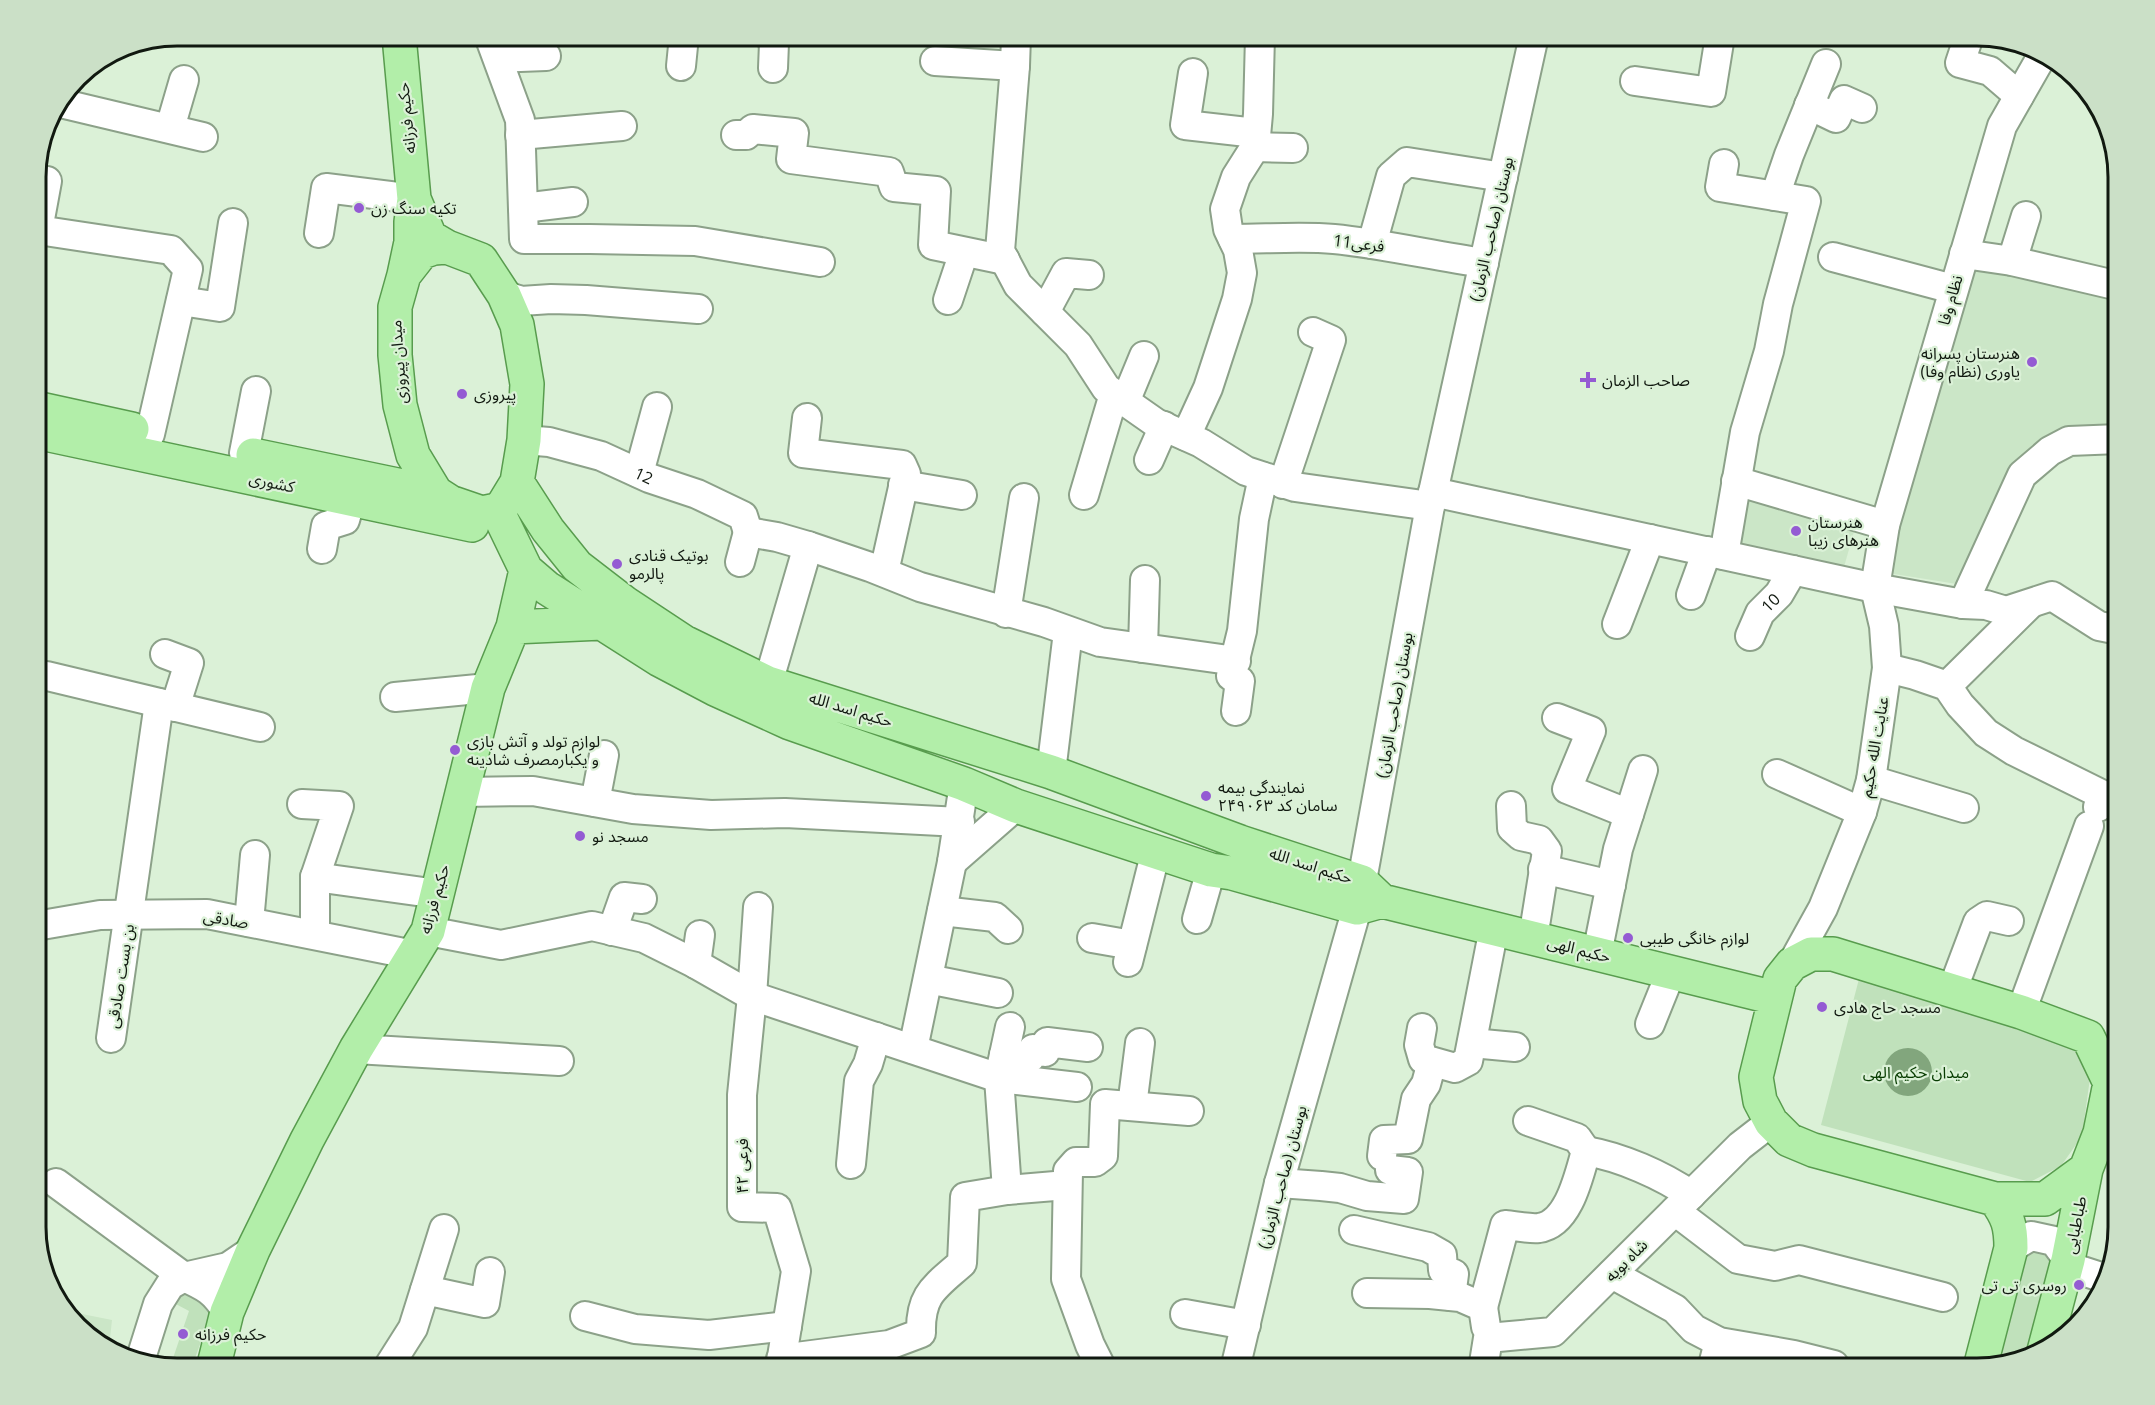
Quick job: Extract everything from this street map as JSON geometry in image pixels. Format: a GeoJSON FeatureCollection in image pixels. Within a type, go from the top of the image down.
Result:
{"type":"FeatureCollection","features":[{"type":"Feature","properties":{"kind":"main road","name":"حکیم فرزانه"},"geometry":{"type":"LineString","coordinates":[[400,47],[414,200]]}},
{"type":"Feature","properties":{"kind":"main road"},"geometry":{"type":"LineString","coordinates":[[414,200],[430,237],[447,247],[481,260],[504,295],[517,325],[527,384],[524,440],[517,482],[503,506],[503,521],[526,570]]}},
{"type":"Feature","properties":{"kind":"main road"},"geometry":{"type":"LineString","coordinates":[[404,275],[411,242],[414,200]]}},
{"type":"Feature","properties":{"kind":"main road","name":"میدان پیروزی"},"geometry":{"type":"LineString","coordinates":[[447,247],[422,252],[404,275],[395,307],[395,355],[400,405],[413,456],[436,493],[450,502],[503,521]]}},
{"type":"Feature","properties":{"kind":"main road","name":"کشوری"},"geometry":{"type":"LineString","coordinates":[[47,411],[436,493]]}},
{"type":"Feature","properties":{"kind":"main road","name":"کشوری"},"geometry":{"type":"LineString","coordinates":[[47,434],[351,499],[503,521]]}},
{"type":"Feature","properties":{"kind":"main road","name":"حکیم اسد الله"},"geometry":{"type":"LineString","coordinates":[[517,482],[548,530],[577,566],[625,603],[684,642],[768,683],[1051,772],[1228,862]]}},
{"type":"Feature","properties":{"kind":"main road","name":"حکیم فرزانه"},"geometry":{"type":"LineString","coordinates":[[216,1358],[226,1312],[253,1250],[307,1140],[356,1049],[421,943],[438,894],[488,688],[513,627],[526,570]]}},
{"type":"Feature","properties":{"kind":"main road","name":"حکیم اسد الله"},"geometry":{"type":"LineString","coordinates":[[526,570],[547,588],[660,660],[715,689],[790,723],[964,784],[1016,806],[1156,851],[1228,862],[1367,897]]}},
{"type":"Feature","properties":{"kind":"main road"},"geometry":{"type":"LineString","coordinates":[[513,627],[602,623]]}},
{"type":"Feature","properties":{"kind":"main road","name":"حکیم الهی"},"geometry":{"type":"LineString","coordinates":[[1367,897],[1775,998]]}},
{"type":"Feature","properties":{"kind":"main road"},"geometry":{"type":"LineString","coordinates":[[2108,1054],[2088,1037],[2021,1012],[1833,954],[1811,954],[1792,964],[1780,979],[1756,1077],[1760,1101],[1771,1122],[1790,1140],[1813,1150],[1995,1199],[2045,1199],[2086,1169],[2108,1130]]}},
{"type":"Feature","properties":{"kind":"main road"},"geometry":{"type":"LineString","coordinates":[[2088,1037],[2108,1079]]}},
{"type":"Feature","properties":{"kind":"main road","name":"طباطبایی"},"geometry":{"type":"LineString","coordinates":[[2047,1338],[2067,1263],[2086,1169]]}},
{"type":"Feature","properties":{"kind":"main road"},"geometry":{"type":"LineString","coordinates":[[1983,1358],[2011,1248],[2011,1233],[2007,1216],[1995,1199]]}},
{"type":"Feature","properties":{"kind":"street"},"geometry":{"type":"LineString","coordinates":[[1149,460],[1208,388],[1237,299],[1242,273],[1238,250],[1228,229],[1225,209],[1236,177],[1255,140],[1260,46]]}},
{"type":"Feature","properties":{"kind":"street","name":"بوستان (صاحب الزمان)"},"geometry":{"type":"LineString","coordinates":[[1238,1358],[1279,1183],[1367,897],[1431,499],[1532,46]]}},
{"type":"Feature","properties":{"kind":"street"},"geometry":{"type":"LineString","coordinates":[[1635,81],[1711,92],[1718,46]]}},
{"type":"Feature","properties":{"kind":"street"},"geometry":{"type":"LineString","coordinates":[[1966,46],[1960,63],[1990,71],[2019,96]]}},
{"type":"Feature","properties":{"kind":"street"},"geometry":{"type":"LineString","coordinates":[[546,56],[494,47],[520,120],[525,240],[590,238],[695,241],[820,262]]}},
{"type":"Feature","properties":{"kind":"street"},"geometry":{"type":"LineString","coordinates":[[681,66],[683,47]]}},
{"type":"Feature","properties":{"kind":"street"},"geometry":{"type":"LineString","coordinates":[[773,68],[774,47]]}},
{"type":"Feature","properties":{"kind":"street"},"geometry":{"type":"LineString","coordinates":[[1016,47],[1000,251],[1018,285],[1078,345],[1106,388],[1175,431],[1201,442],[1246,471],[1295,487],[1431,499],[1650,539],[1875,588],[1963,604],[1986,605],[2006,611],[2052,596],[2077,598],[2099,626],[2108,628]]}},
{"type":"Feature","properties":{"kind":"street"},"geometry":{"type":"LineString","coordinates":[[935,61],[1015,66]]}},
{"type":"Feature","properties":{"kind":"street","name":"نظام وفا"},"geometry":{"type":"LineString","coordinates":[[1875,588],[1884,525],[2002,126],[2038,62]]}},
{"type":"Feature","properties":{"kind":"street"},"geometry":{"type":"LineString","coordinates":[[1775,196],[1826,64]]}},
{"type":"Feature","properties":{"kind":"street"},"geometry":{"type":"LineString","coordinates":[[1193,73],[1185,125],[1293,148]]}},
{"type":"Feature","properties":{"kind":"street"},"geometry":{"type":"LineString","coordinates":[[170,128],[184,80]]}},
{"type":"Feature","properties":{"kind":"street"},"geometry":{"type":"LineString","coordinates":[[1809,105],[1836,118],[1844,100],[1862,108]]}},
{"type":"Feature","properties":{"kind":"street"},"geometry":{"type":"LineString","coordinates":[[69,105],[203,137]]}},
{"type":"Feature","properties":{"kind":"street"},"geometry":{"type":"LineString","coordinates":[[520,135],[622,126]]}},
{"type":"Feature","properties":{"kind":"street"},"geometry":{"type":"LineString","coordinates":[[736,135],[746,135],[753,129],[794,133],[790,159],[889,172],[894,187],[936,191],[933,245],[1005,260]]}},
{"type":"Feature","properties":{"kind":"street"},"geometry":{"type":"LineString","coordinates":[[1372,244],[1391,176],[1407,162],[1503,177]]}},
{"type":"Feature","properties":{"kind":"street"},"geometry":{"type":"LineString","coordinates":[[1691,595],[1715,553],[1736,481],[1745,432],[1769,351],[1778,304],[1806,201],[1720,187],[1724,164]]}},
{"type":"Feature","properties":{"kind":"street"},"geometry":{"type":"LineString","coordinates":[[320,233],[326,188],[414,200]]}},
{"type":"Feature","properties":{"kind":"street"},"geometry":{"type":"LineString","coordinates":[[523,208],[573,202]]}},
{"type":"Feature","properties":{"kind":"street"},"geometry":{"type":"LineString","coordinates":[[2012,261],[2026,216]]}},
{"type":"Feature","properties":{"kind":"street"},"geometry":{"type":"LineString","coordinates":[[181,301],[220,308],[233,223]]}},
{"type":"Feature","properties":{"kind":"street"},"geometry":{"type":"LineString","coordinates":[[47,231],[171,250],[188,269],[150,434]]}},
{"type":"Feature","properties":{"kind":"street","name":"فرعی11"},"geometry":{"type":"LineString","coordinates":[[1233,240],[1331,239],[1484,263]]}},
{"type":"Feature","properties":{"kind":"street"},"geometry":{"type":"LineString","coordinates":[[948,300],[964,252]]}},
{"type":"Feature","properties":{"kind":"street"},"geometry":{"type":"LineString","coordinates":[[1964,254],[2012,261],[2108,283]]}},
{"type":"Feature","properties":{"kind":"street"},"geometry":{"type":"LineString","coordinates":[[1833,257],[1953,289]]}},
{"type":"Feature","properties":{"kind":"street"},"geometry":{"type":"LineString","coordinates":[[1045,312],[1066,273],[1089,275]]}},
{"type":"Feature","properties":{"kind":"street"},"geometry":{"type":"LineString","coordinates":[[504,295],[520,301],[586,300],[698,309]]}},
{"type":"Feature","properties":{"kind":"street"},"geometry":{"type":"LineString","coordinates":[[1236,711],[1240,681],[1231,676],[1242,631],[1254,519],[1273,480],[1331,340],[1312,332]]}},
{"type":"Feature","properties":{"kind":"street"},"geometry":{"type":"LineString","coordinates":[[1084,495],[1120,398],[1144,356]]}},
{"type":"Feature","properties":{"kind":"street"},"geometry":{"type":"LineString","coordinates":[[244,453],[256,391]]}},
{"type":"Feature","properties":{"kind":"street"},"geometry":{"type":"LineString","coordinates":[[639,473],[657,406]]}},
{"type":"Feature","properties":{"kind":"street"},"geometry":{"type":"LineString","coordinates":[[807,418],[803,453],[902,465],[906,474],[884,572]]}},
{"type":"Feature","properties":{"kind":"street"},"geometry":{"type":"LineString","coordinates":[[1963,604],[2022,475],[2050,451],[2069,441],[2108,439]]}},
{"type":"Feature","properties":{"kind":"street","name":"12"},"geometry":{"type":"LineString","coordinates":[[524,440],[549,441],[601,456],[639,473],[697,494],[743,516],[748,532]]}},
{"type":"Feature","properties":{"kind":"street"},"geometry":{"type":"LineString","coordinates":[[1736,481],[1884,525]]}},
{"type":"Feature","properties":{"kind":"street"},"geometry":{"type":"LineString","coordinates":[[903,485],[962,495]]}},
{"type":"Feature","properties":{"kind":"street"},"geometry":{"type":"LineString","coordinates":[[322,549],[326,526],[345,520],[351,499]]}},
{"type":"Feature","properties":{"kind":"street"},"geometry":{"type":"LineString","coordinates":[[1006,613],[1014,513]]}},
{"type":"Feature","properties":{"kind":"street"},"geometry":{"type":"LineString","coordinates":[[740,562],[748,532],[777,537],[884,572],[920,587],[1044,622],[1100,642],[1236,661]]}},
{"type":"Feature","properties":{"kind":"street"},"geometry":{"type":"LineString","coordinates":[[1617,624],[1650,539]]}},
{"type":"Feature","properties":{"kind":"street"},"geometry":{"type":"LineString","coordinates":[[768,683],[808,546]]}},
{"type":"Feature","properties":{"kind":"street","name":"10"},"geometry":{"type":"LineString","coordinates":[[1750,636],[1760,613],[1779,594],[1793,570]]}},
{"type":"Feature","properties":{"kind":"street"},"geometry":{"type":"LineString","coordinates":[[1143,648],[1145,580]]}},
{"type":"Feature","properties":{"kind":"street","name":"عنایت الله حکیم"},"geometry":{"type":"LineString","coordinates":[[1792,964],[1823,908],[1862,812],[1871,780],[1887,668],[1884,626],[1875,588]]}},
{"type":"Feature","properties":{"kind":"street"},"geometry":{"type":"LineString","coordinates":[[1947,686],[2030,604]]}},
{"type":"Feature","properties":{"kind":"street"},"geometry":{"type":"LineString","coordinates":[[1051,772],[1068,632]]}},
{"type":"Feature","properties":{"kind":"street","name":"بن بست صادقی"},"geometry":{"type":"LineString","coordinates":[[111,1038],[129,915],[167,705],[189,663],[165,654]]}},
{"type":"Feature","properties":{"kind":"street"},"geometry":{"type":"LineString","coordinates":[[1887,668],[1947,686],[1960,705],[1986,733],[2014,751],[2103,795],[2093,816],[2021,1012]]}},
{"type":"Feature","properties":{"kind":"street"},"geometry":{"type":"LineString","coordinates":[[47,676],[260,727]]}},
{"type":"Feature","properties":{"kind":"street"},"geometry":{"type":"LineString","coordinates":[[394,697],[488,688]]}},
{"type":"Feature","properties":{"kind":"street"},"geometry":{"type":"LineString","coordinates":[[1557,718],[1592,731],[1567,789],[1629,814]]}},
{"type":"Feature","properties":{"kind":"street"},"geometry":{"type":"LineString","coordinates":[[595,802],[604,755]]}},
{"type":"Feature","properties":{"kind":"street"},"geometry":{"type":"LineString","coordinates":[[1597,954],[1618,849],[1643,770]]}},
{"type":"Feature","properties":{"kind":"street"},"geometry":{"type":"LineString","coordinates":[[1777,774],[1862,812]]}},
{"type":"Feature","properties":{"kind":"street"},"geometry":{"type":"LineString","coordinates":[[1871,780],[1964,808]]}},
{"type":"Feature","properties":{"kind":"street"},"geometry":{"type":"LineString","coordinates":[[913,1049],[960,822],[964,784]]}},
{"type":"Feature","properties":{"kind":"street"},"geometry":{"type":"LineString","coordinates":[[462,792],[533,791],[633,809],[711,815],[785,813],[960,822]]}},
{"type":"Feature","properties":{"kind":"street"},"geometry":{"type":"LineString","coordinates":[[302,804],[339,806],[315,877],[315,934]]}},
{"type":"Feature","properties":{"kind":"street"},"geometry":{"type":"LineString","coordinates":[[952,861],[1016,806]]}},
{"type":"Feature","properties":{"kind":"street"},"geometry":{"type":"LineString","coordinates":[[1511,806],[1512,828],[1521,836],[1539,840],[1547,851],[1533,938]]}},
{"type":"Feature","properties":{"kind":"street"},"geometry":{"type":"LineString","coordinates":[[1092,938],[1130,954],[1156,851]]}},
{"type":"Feature","properties":{"kind":"street"},"geometry":{"type":"LineString","coordinates":[[249,922],[255,855]]}},
{"type":"Feature","properties":{"kind":"street"},"geometry":{"type":"LineString","coordinates":[[1197,919],[1228,862]]}},
{"type":"Feature","properties":{"kind":"street"},"geometry":{"type":"LineString","coordinates":[[1543,869],[1611,885]]}},
{"type":"Feature","properties":{"kind":"street"},"geometry":{"type":"LineString","coordinates":[[315,877],[438,894]]}},
{"type":"Feature","properties":{"kind":"street"},"geometry":{"type":"LineString","coordinates":[[612,931],[624,897],[642,898]]}},
{"type":"Feature","properties":{"kind":"street"},"geometry":{"type":"LineString","coordinates":[[752,996],[758,907]]}},
{"type":"Feature","properties":{"kind":"street"},"geometry":{"type":"LineString","coordinates":[[942,910],[995,917],[1008,929]]}},
{"type":"Feature","properties":{"kind":"street","name":"صادقی"},"geometry":{"type":"LineString","coordinates":[[47,924],[100,915],[207,914],[315,934],[421,943],[501,945],[592,926],[644,939],[696,964],[752,996],[913,1049],[1002,1066]]}},
{"type":"Feature","properties":{"kind":"street"},"geometry":{"type":"LineString","coordinates":[[1952,991],[1978,922],[1987,916],[2010,921]]}},
{"type":"Feature","properties":{"kind":"street"},"geometry":{"type":"LineString","coordinates":[[1422,1028],[1419,1045],[1423,1059],[1455,1068],[1468,1061],[1494,928]]}},
{"type":"Feature","properties":{"kind":"street"},"geometry":{"type":"LineString","coordinates":[[696,964],[700,935]]}},
{"type":"Feature","properties":{"kind":"street"},"geometry":{"type":"LineString","coordinates":[[1650,1024],[1671,972]]}},
{"type":"Feature","properties":{"kind":"street"},"geometry":{"type":"LineString","coordinates":[[928,979],[998,993]]}},
{"type":"Feature","properties":{"kind":"street","name":"فرعی ۴۲"},"geometry":{"type":"LineString","coordinates":[[752,996],[742,1095],[742,1208],[777,1208],[796,1271],[782,1358]]}},
{"type":"Feature","properties":{"kind":"street"},"geometry":{"type":"LineString","coordinates":[[1007,1190],[1002,1066],[1010,1027]]}},
{"type":"Feature","properties":{"kind":"street"},"geometry":{"type":"LineString","coordinates":[[851,1164],[859,1081],[868,1064],[876,1036]]}},
{"type":"Feature","properties":{"kind":"street"},"geometry":{"type":"LineString","coordinates":[[1002,1066],[1030,1058],[1033,1049],[1045,1052],[1047,1042],[1088,1047]]}},
{"type":"Feature","properties":{"kind":"street"},"geometry":{"type":"LineString","coordinates":[[1132,1106],[1140,1043]]}},
{"type":"Feature","properties":{"kind":"street"},"geometry":{"type":"LineString","coordinates":[[1472,1043],[1515,1047]]}},
{"type":"Feature","properties":{"kind":"street"},"geometry":{"type":"LineString","coordinates":[[356,1049],[559,1061]]}},
{"type":"Feature","properties":{"kind":"street"},"geometry":{"type":"LineString","coordinates":[[1279,1183],[1340,1188],[1367,1196],[1404,1199],[1408,1172],[1386,1163],[1384,1140],[1408,1139],[1416,1099],[1426,1084],[1432,1062]]}},
{"type":"Feature","properties":{"kind":"street"},"geometry":{"type":"LineString","coordinates":[[1002,1066],[1077,1088]]}},
{"type":"Feature","properties":{"kind":"street"},"geometry":{"type":"LineString","coordinates":[[1096,1358],[1065,1279],[1068,1171],[1076,1162],[1095,1162],[1103,1156],[1105,1104],[1189,1111]]}},
{"type":"Feature","properties":{"kind":"street"},"geometry":{"type":"LineString","coordinates":[[1528,1121],[1577,1138],[1586,1151],[1605,1154],[1628,1152],[1667,1178],[1683,1203],[1738,1259],[1775,1266],[1799,1260],[1943,1297]]}},
{"type":"Feature","properties":{"kind":"street","name":"شاه بویه"},"geometry":{"type":"LineString","coordinates":[[1488,1338],[1553,1332],[1740,1146],[1771,1122]]}},
{"type":"Feature","properties":{"kind":"street"},"geometry":{"type":"LineString","coordinates":[[1485,1358],[1488,1338],[1482,1307],[1505,1225],[1540,1228],[1556,1220],[1574,1192],[1586,1151]]}},
{"type":"Feature","properties":{"kind":"street"},"geometry":{"type":"LineString","coordinates":[[56,1183],[184,1277],[207,1287],[217,1297],[226,1312]]}},
{"type":"Feature","properties":{"kind":"street"},"geometry":{"type":"LineString","coordinates":[[815,1358],[889,1345],[921,1333],[921,1315],[930,1291],[962,1263],[964,1197],[1007,1190],[1067,1185]]}},
{"type":"Feature","properties":{"kind":"street"},"geometry":{"type":"LineString","coordinates":[[394,1358],[413,1328],[444,1229]]}},
{"type":"Feature","properties":{"kind":"street"},"geometry":{"type":"LineString","coordinates":[[1354,1230],[1428,1247],[1442,1255],[1443,1270],[1454,1274],[1451,1296]]}},
{"type":"Feature","properties":{"kind":"street"},"geometry":{"type":"LineString","coordinates":[[2011,1248],[2031,1236],[2054,1241],[2067,1263],[2099,1276]]}},
{"type":"Feature","properties":{"kind":"street"},"geometry":{"type":"LineString","coordinates":[[142,1354],[158,1304],[170,1286],[184,1277],[228,1267],[253,1250]]}},
{"type":"Feature","properties":{"kind":"street"},"geometry":{"type":"LineString","coordinates":[[425,1290],[485,1303],[490,1272]]}},
{"type":"Feature","properties":{"kind":"street"},"geometry":{"type":"LineString","coordinates":[[1612,1274],[1675,1309],[1715,1356],[1785,1353],[1805,1358]]}},
{"type":"Feature","properties":{"kind":"street"},"geometry":{"type":"LineString","coordinates":[[1367,1293],[1460,1297],[1482,1307]]}},
{"type":"Feature","properties":{"kind":"street"},"geometry":{"type":"LineString","coordinates":[[1185,1314],[1246,1325]]}},
{"type":"Feature","properties":{"kind":"street"},"geometry":{"type":"LineString","coordinates":[[585,1316],[635,1329],[709,1335],[787,1326]]}},
{"type":"Feature","properties":{"kind":"shaded area","name":"هنرستان پسرانه یاوری (نظام وفا)"},"geometry":{"type":"Polygon","coordinates":[[[1984,263],[2108,296],[2108,425],[2068,426],[2046,435],[2022,459],[1957,584],[1894,574],[1885,565],[1972,274],[1984,263]]]}},
{"type":"Feature","properties":{"kind":"shaded area","name":"هنرستان هنرهای زیبا"},"geometry":{"type":"Polygon","coordinates":[[[1747,495],[1855,528],[1844,567],[1743,547],[1738,534],[1747,495]]]}},
{"type":"Feature","properties":{"kind":"shaded area"},"geometry":{"type":"Polygon","coordinates":[[[1903,1048],[1913,1048],[1925,1055],[1932,1067],[1932,1077],[1925,1089],[1913,1096],[1903,1096],[1888,1085],[1884,1077],[1884,1067],[1895,1052],[1903,1048]]]}},
{"type":"Feature","properties":{"kind":"shaded area"},"geometry":{"type":"Polygon","coordinates":[[[80,1314],[112,1320],[110,1339],[91,1326],[80,1314]]]}},
{"type":"Feature","properties":{"kind":"green space","name":"میدان حکیم الهی"},"geometry":{"type":"Polygon","coordinates":[[[1860,975],[2067,1039],[2091,1071],[2082,1136],[2061,1166],[2030,1182],[1821,1125],[1860,975]]]}},
{"type":"Feature","properties":{"kind":"green space"},"geometry":{"type":"Polygon","coordinates":[[[2037,1244],[2052,1261],[2028,1349],[1997,1357],[2021,1251],[2037,1244]]]}},
{"type":"Feature","properties":{"kind":"green space"},"geometry":{"type":"Polygon","coordinates":[[[182,1290],[206,1302],[210,1317],[195,1358],[173,1358],[189,1311],[172,1302],[182,1290]]]}},
{"type":"Feature","properties":{"kind":"place","name":"تکیه سنگ زن"},"geometry":{"type":"Point","coordinates":[359,208]}},
{"type":"Feature","properties":{"kind":"place","name":"هنرستان پسرانه یاوری (نظام وفا)"},"geometry":{"type":"Point","coordinates":[2032,362]}},
{"type":"Feature","properties":{"kind":"place","name":"صاحب الزمان"},"geometry":{"type":"Point","coordinates":[1588,380]}},
{"type":"Feature","properties":{"kind":"place","name":"پیروزی"},"geometry":{"type":"Point","coordinates":[462,394]}},
{"type":"Feature","properties":{"kind":"place","name":"هنرستان هنرهای زیبا"},"geometry":{"type":"Point","coordinates":[1796,531]}},
{"type":"Feature","properties":{"kind":"place","name":"بوتیک قنادی پالرمو"},"geometry":{"type":"Point","coordinates":[617,564]}},
{"type":"Feature","properties":{"kind":"place","name":"لوازم تولد و آتش بازی و یکبارمصرف شادینه"},"geometry":{"type":"Point","coordinates":[455,750]}},
{"type":"Feature","properties":{"kind":"place","name":"نمایندگی بیمه سامان کد ۲۴۹۰۶۳"},"geometry":{"type":"Point","coordinates":[1206,796]}},
{"type":"Feature","properties":{"kind":"place","name":"مسجد نو"},"geometry":{"type":"Point","coordinates":[580,836]}},
{"type":"Feature","properties":{"kind":"place","name":"لوازم خانگی طیبی"},"geometry":{"type":"Point","coordinates":[1628,938]}},
{"type":"Feature","properties":{"kind":"place","name":"مسجد حاج هادی"},"geometry":{"type":"Point","coordinates":[1822,1007]}},
{"type":"Feature","properties":{"kind":"place","name":"روسری تی تی"},"geometry":{"type":"Point","coordinates":[2079,1285]}},
{"type":"Feature","properties":{"kind":"place","name":"حکیم فرزانه"},"geometry":{"type":"Point","coordinates":[183,1334]}}]}
